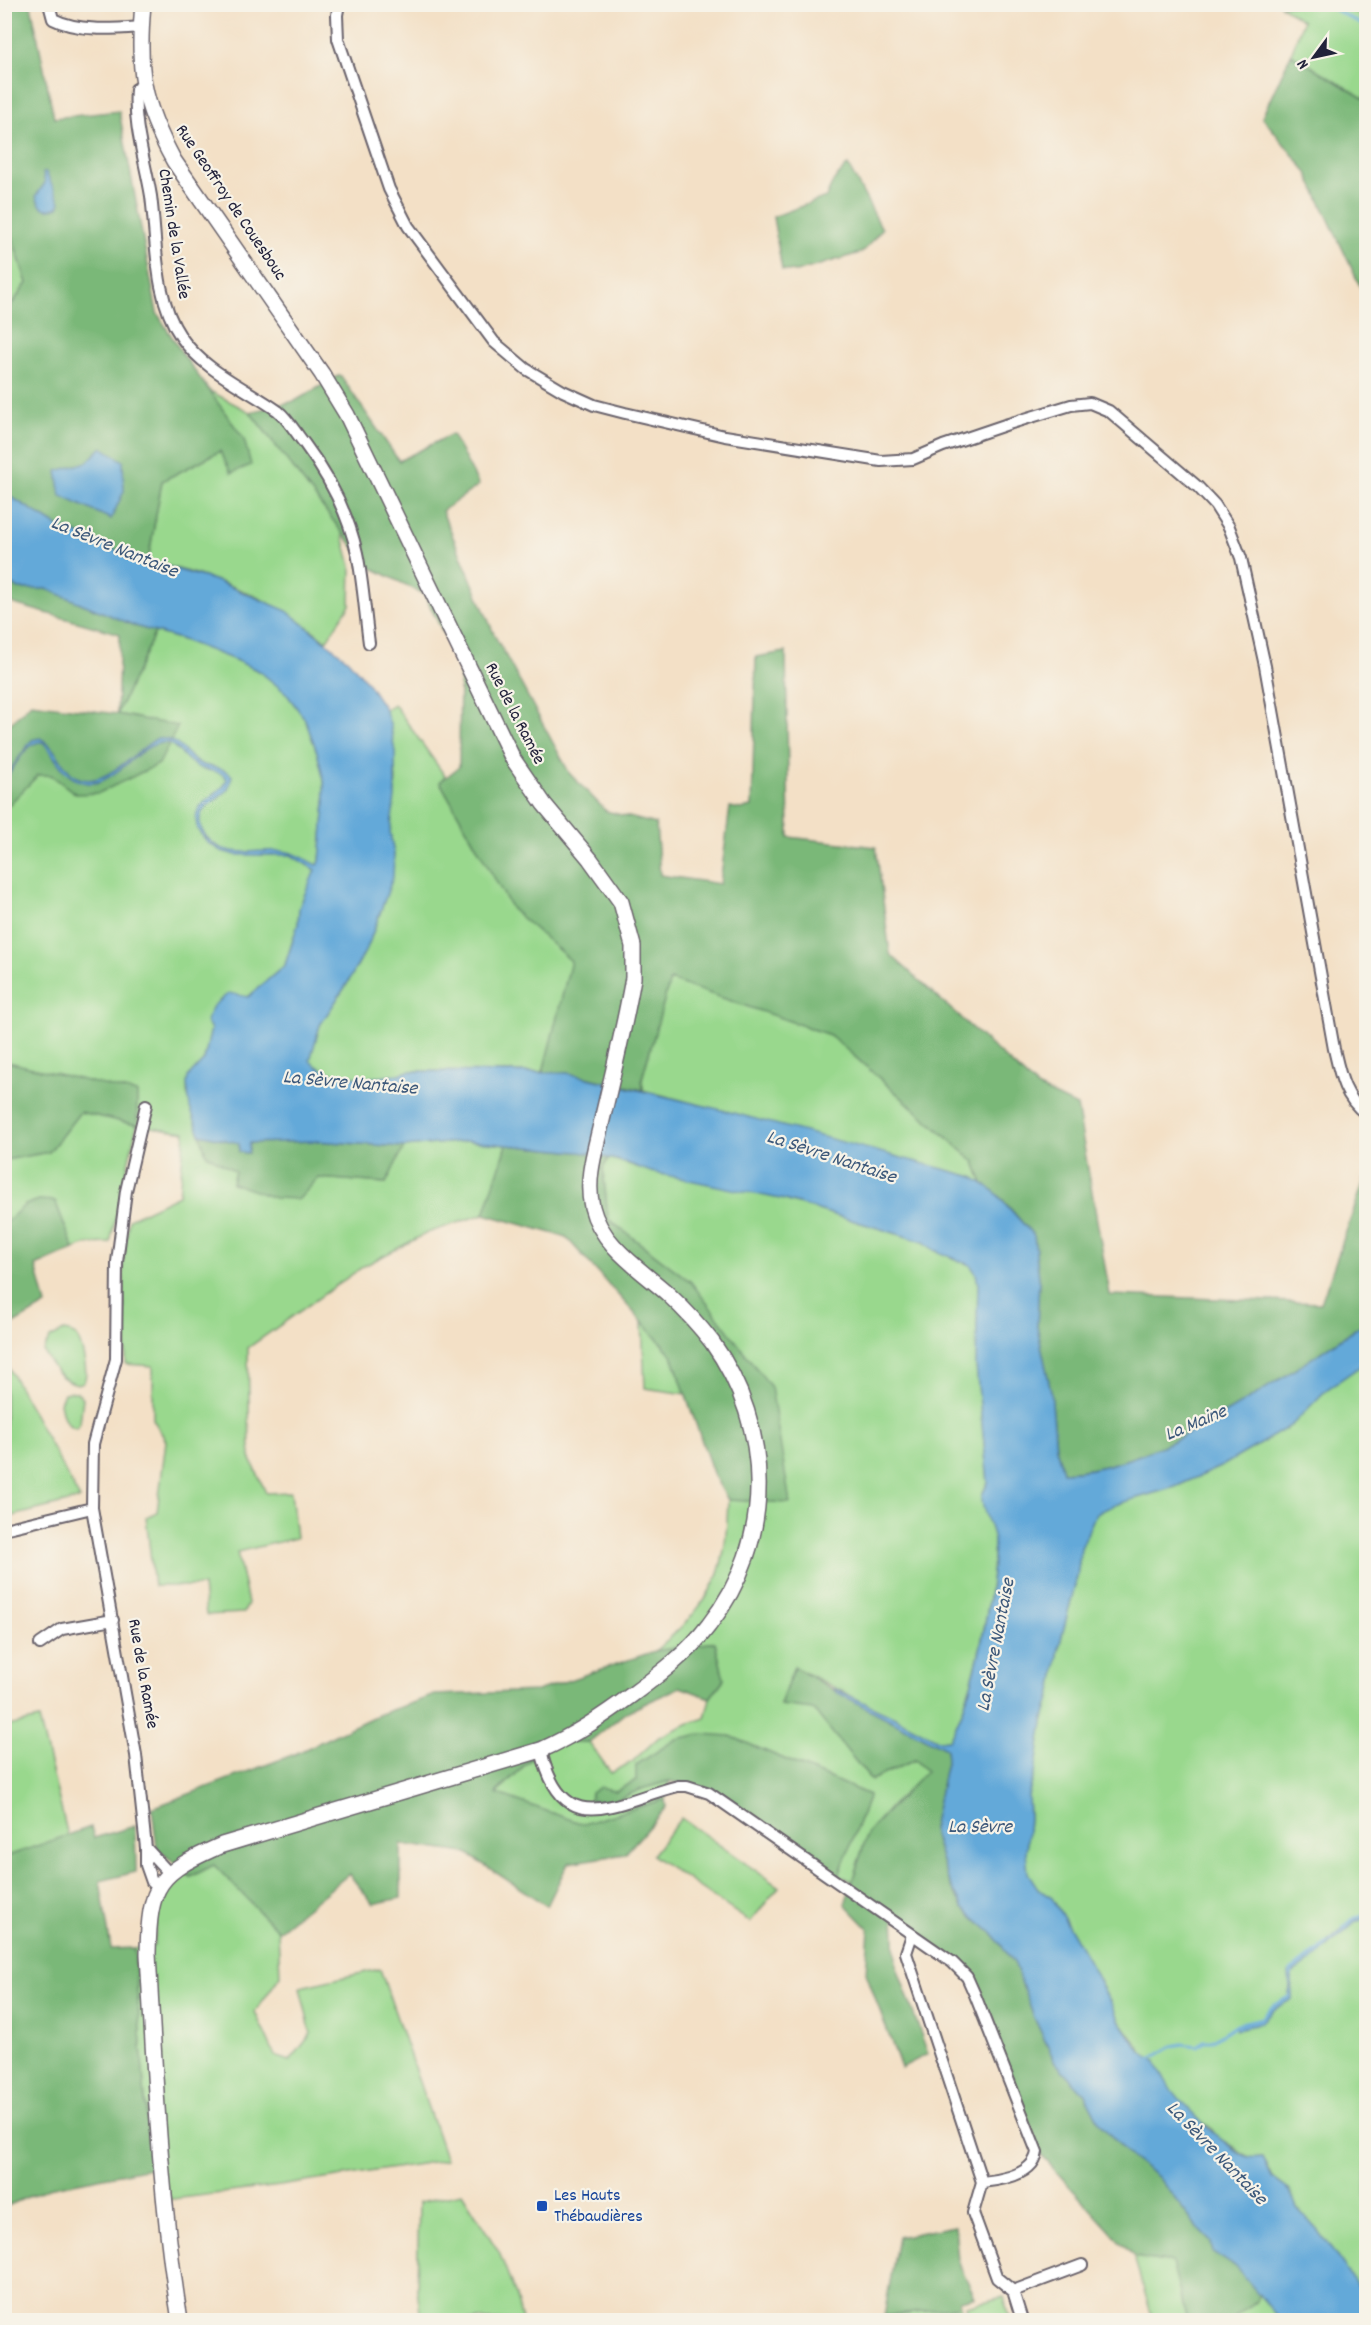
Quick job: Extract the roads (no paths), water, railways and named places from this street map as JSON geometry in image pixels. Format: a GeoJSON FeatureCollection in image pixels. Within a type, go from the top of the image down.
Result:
{"type":"FeatureCollection","features":[{"type":"Feature","properties":{"kind":"main road","name":"Rue Geoffroy de Couesbouc"},"geometry":{"type":"LineString","coordinates":[[143,4],[142,85],[161,138],[174,161],[322,374]]}},
{"type":"Feature","properties":{"kind":"main road","name":"Rue de la Ramée"},"geometry":{"type":"LineString","coordinates":[[169,1873],[195,1857],[222,1845],[541,1750],[568,1738],[596,1721],[675,1661],[699,1638],[722,1608],[748,1554],[758,1504],[756,1445],[746,1404],[725,1362],[694,1320],[620,1252],[604,1233],[592,1207],[591,1171],[633,978],[633,946],[621,902],[590,859],[544,804],[513,759],[371,462],[347,415],[322,374]]}},
{"type":"Feature","properties":{"kind":"main road"},"geometry":{"type":"LineString","coordinates":[[169,1873],[158,1888],[148,1923],[148,1954],[162,2185],[180,2320]]}},
{"type":"Feature","properties":{"kind":"street"},"geometry":{"type":"LineString","coordinates":[[49,4],[53,19],[60,23],[93,28],[141,27]]}},
{"type":"Feature","properties":{"kind":"street"},"geometry":{"type":"LineString","coordinates":[[339,4],[338,39],[389,189],[408,226],[494,342],[526,369],[563,391],[604,408],[714,434],[881,461],[913,459],[943,446],[1071,405],[1090,403],[1110,411],[1198,487],[1215,505],[1229,527],[1241,558],[1265,666],[1334,1049],[1347,1095],[1366,1114]]}},
{"type":"Feature","properties":{"kind":"street","name":"Chemin de la Vallée"},"geometry":{"type":"LineString","coordinates":[[142,85],[136,89],[134,110],[151,196],[159,273],[170,316],[179,335],[192,352],[222,375],[280,413],[314,457],[339,500],[357,553],[369,643]]}},
{"type":"Feature","properties":{"kind":"street","name":"Rue de la Ramée"},"geometry":{"type":"LineString","coordinates":[[146,1105],[126,1191],[117,1262],[116,1359],[93,1444],[92,1508],[136,1755],[146,1864],[152,1882],[158,1888]]}},
{"type":"Feature","properties":{"kind":"street"},"geometry":{"type":"LineString","coordinates":[[4,1529],[92,1508]]}},
{"type":"Feature","properties":{"kind":"street"},"geometry":{"type":"LineString","coordinates":[[40,1644],[62,1629],[113,1620]]}},
{"type":"Feature","properties":{"kind":"street"},"geometry":{"type":"LineString","coordinates":[[541,1750],[558,1791],[566,1800],[585,1809],[612,1807],[678,1786],[687,1786],[709,1793],[952,1962],[967,1977],[1037,2152],[1036,2160],[1030,2168],[997,2181],[982,2182]]}},
{"type":"Feature","properties":{"kind":"street"},"geometry":{"type":"LineString","coordinates":[[146,1848],[158,1864],[169,1873]]}},
{"type":"Feature","properties":{"kind":"street"},"geometry":{"type":"LineString","coordinates":[[912,1935],[906,1953],[982,2182],[973,2213],[997,2278],[1013,2291],[1022,2320]]}},
{"type":"Feature","properties":{"kind":"street"},"geometry":{"type":"LineString","coordinates":[[1013,2291],[1082,2265]]}},
{"type":"Feature","properties":{"kind":"water"},"geometry":{"type":"Polygon","coordinates":[[[46,172],[60,202],[58,207],[50,209],[42,207],[36,196],[45,183],[43,173],[46,172]]]}},
{"type":"Feature","properties":{"kind":"water"},"geometry":{"type":"Polygon","coordinates":[[[102,447],[123,461],[124,491],[111,519],[61,496],[57,471],[87,462],[102,447]]]}},
{"type":"Feature","properties":{"kind":"water"},"geometry":{"type":"Polygon","coordinates":[[[5,493],[62,529],[129,556],[214,580],[287,611],[348,660],[367,682],[385,709],[395,752],[395,797],[390,833],[394,854],[393,877],[368,946],[320,1025],[310,1060],[319,1067],[330,1073],[357,1078],[372,1078],[409,1071],[567,1073],[726,1111],[973,1177],[994,1191],[1034,1236],[1039,1278],[1037,1327],[1051,1391],[1056,1448],[1063,1472],[1101,1467],[1140,1455],[1180,1437],[1261,1392],[1366,1322],[1366,1362],[1326,1390],[1292,1425],[1222,1466],[1175,1487],[1120,1503],[1096,1513],[1081,1548],[1077,1577],[1059,1647],[1053,1688],[1043,1722],[1035,1772],[1028,1795],[1029,1818],[1026,1852],[1028,1873],[1039,1890],[1052,1898],[1120,2021],[1136,2045],[1156,2061],[1169,2085],[1210,2130],[1239,2152],[1249,2157],[1263,2157],[1272,2178],[1290,2191],[1297,2208],[1318,2231],[1366,2297],[1366,2320],[1280,2320],[1237,2268],[1213,2252],[1211,2241],[1197,2227],[1158,2177],[1133,2159],[1100,2124],[1084,2093],[1055,2062],[1033,2015],[1015,1964],[995,1936],[963,1908],[947,1877],[932,1829],[947,1758],[946,1749],[836,1692],[833,1688],[940,1741],[949,1740],[968,1696],[986,1617],[994,1543],[982,1499],[988,1482],[976,1366],[978,1285],[976,1273],[970,1265],[934,1250],[924,1242],[785,1200],[651,1172],[588,1153],[468,1141],[404,1147],[315,1141],[250,1143],[248,1153],[239,1152],[239,1143],[200,1134],[190,1108],[187,1084],[188,1077],[204,1060],[211,1029],[206,1021],[213,1006],[229,993],[248,997],[285,965],[298,924],[299,908],[315,870],[291,855],[236,855],[221,851],[208,843],[197,829],[196,816],[201,805],[223,787],[227,779],[219,773],[195,766],[169,743],[157,744],[145,750],[110,777],[98,782],[84,783],[66,773],[44,743],[39,742],[27,749],[5,781],[5,777],[32,740],[40,738],[49,745],[71,773],[81,779],[92,780],[115,770],[156,739],[165,739],[177,744],[195,761],[226,771],[232,776],[228,789],[201,814],[201,828],[214,844],[234,851],[288,852],[318,865],[325,802],[324,780],[317,752],[305,719],[286,693],[259,671],[180,639],[138,627],[47,589],[19,589],[5,581],[5,493]]]}},
{"type":"Feature","properties":{"kind":"water"},"geometry":{"type":"Polygon","coordinates":[[[1366,1914],[1366,1918],[1356,1922],[1313,1960],[1292,1974],[1292,1999],[1275,2009],[1262,2022],[1236,2029],[1236,2025],[1263,2018],[1272,2007],[1288,1998],[1289,1973],[1352,1921],[1366,1914]]]}},
{"type":"Feature","properties":{"kind":"waterway"},"geometry":{"type":"LineString","coordinates":[[1325,4],[1366,27]]}},
{"type":"Feature","properties":{"kind":"waterway"},"geometry":{"type":"LineString","coordinates":[[1343,1928],[1353,1919],[1366,1913]]}},
{"type":"Feature","properties":{"kind":"waterway"},"geometry":{"type":"LineString","coordinates":[[1291,1975],[1291,1971],[1327,1943]]}},
{"type":"Feature","properties":{"kind":"waterway"},"geometry":{"type":"LineString","coordinates":[[1149,2060],[1173,2046],[1182,2044],[1198,2046],[1204,2041],[1212,2041],[1237,2024],[1262,2018],[1273,2006],[1290,1996]]}},
{"type":"Feature","properties":{"kind":"place","name":"Les Hauts Thébaudières"},"geometry":{"type":"Point","coordinates":[542,2206]}},
{"type":"Feature","properties":{"kind":"water label","name":"La Sèvre Nantaise"},"geometry":{"type":"Point","coordinates":[114,548]}},
{"type":"Feature","properties":{"kind":"water label","name":"La Sèvre Nantaise"},"geometry":{"type":"Point","coordinates":[350,1084]}},
{"type":"Feature","properties":{"kind":"water label","name":"La Sèvre Nantaise"},"geometry":{"type":"Point","coordinates":[831,1158]}},
{"type":"Feature","properties":{"kind":"water label","name":"La Maine"},"geometry":{"type":"Point","coordinates":[1196,1424]}},
{"type":"Feature","properties":{"kind":"water label","name":"La Sèvre Nantaise"},"geometry":{"type":"Point","coordinates":[997,1645]}},
{"type":"Feature","properties":{"kind":"water label","name":"La Sèvre"},"geometry":{"type":"Point","coordinates":[980,1828]}},
{"type":"Feature","properties":{"kind":"water label","name":"La Sèvre Nantaise"},"geometry":{"type":"Point","coordinates":[1216,2154]}}]}
